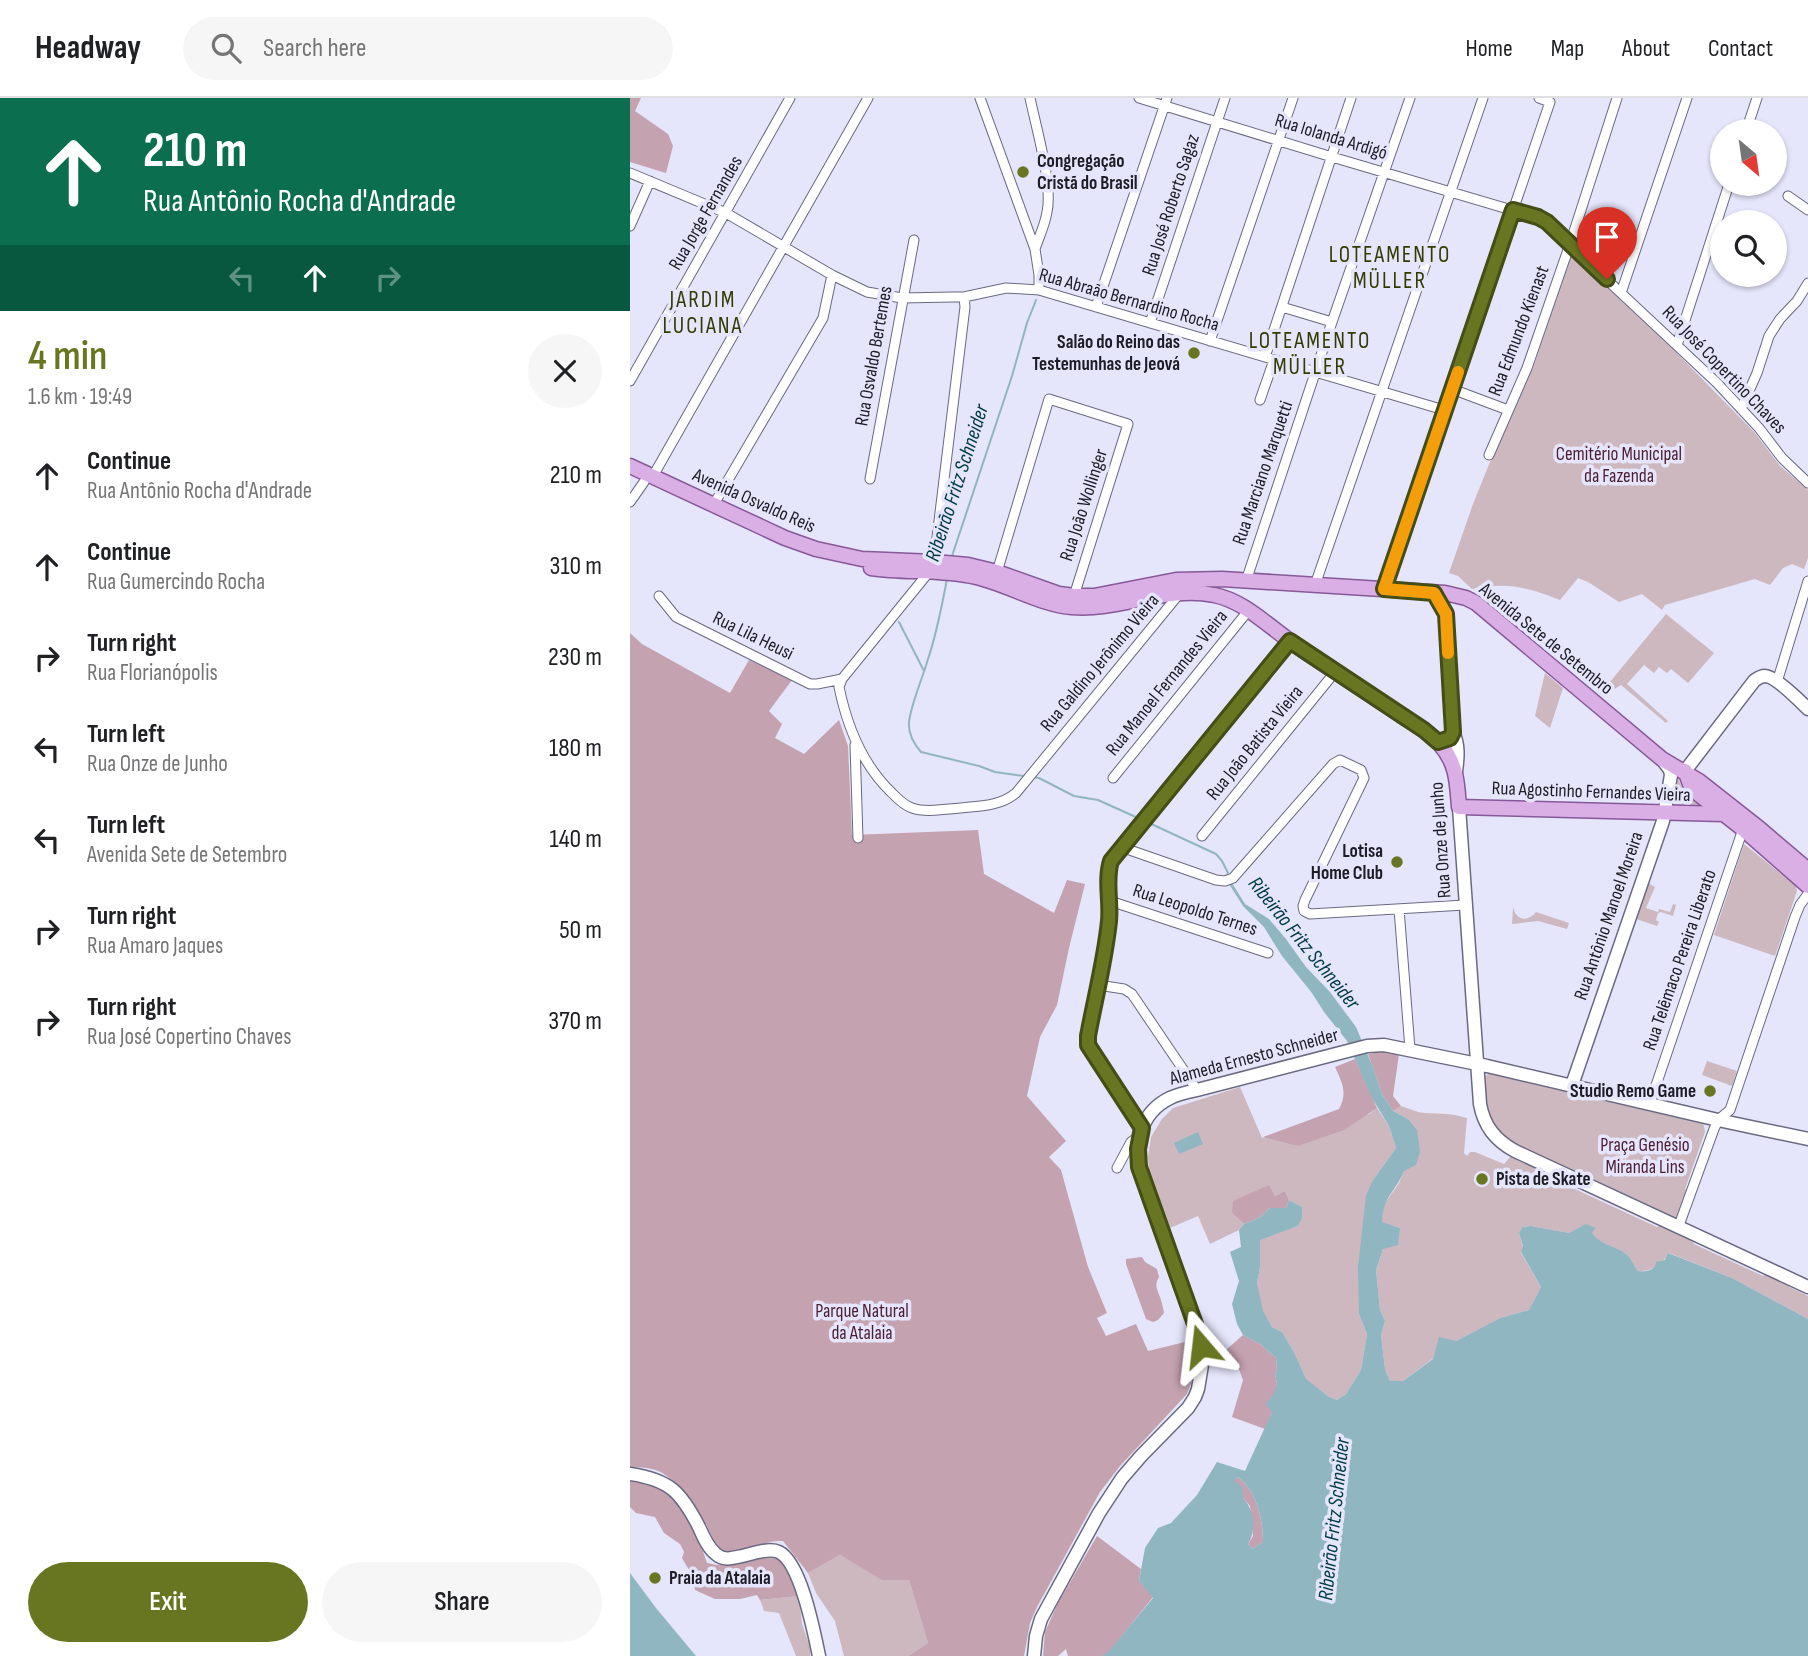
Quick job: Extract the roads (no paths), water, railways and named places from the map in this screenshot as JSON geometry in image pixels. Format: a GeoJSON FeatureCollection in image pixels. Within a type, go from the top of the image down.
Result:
{"type":"FeatureCollection","features":[{"type":"Feature","properties":{"kind":"main road","name":"Avenida Osvaldo Reis"},"geometry":{"type":"LineString","coordinates":[[630,466],[642,478],[809,555],[867,568],[936,567]]}},
{"type":"Feature","properties":{"kind":"main road","name":"Avenida Osvaldo Reis"},"geometry":{"type":"LineString","coordinates":[[642,478],[714,504],[785,538],[816,549],[862,559],[997,572],[1059,594],[1074,596],[1094,596],[1176,579],[1186,586],[1230,600]]}},
{"type":"Feature","properties":{"kind":"main road","name":"Avenida Osvaldo Reis"},"geometry":{"type":"LineString","coordinates":[[957,569],[1053,603],[1073,607],[1093,607],[1222,579],[1242,581]]}},
{"type":"Feature","properties":{"kind":"main road","name":"Avenida Sete de Setembro"},"geometry":{"type":"LineString","coordinates":[[1242,581],[1434,593],[1454,595],[1476,603],[1662,759],[1685,771],[1808,870]]}},
{"type":"Feature","properties":{"kind":"main road"},"geometry":{"type":"LineString","coordinates":[[1242,581],[1230,590],[1230,600],[1424,730],[1438,742],[1456,771]]}},
{"type":"Feature","properties":{"kind":"main road","name":"Rua Onze de Junho"},"geometry":{"type":"LineString","coordinates":[[1434,593],[1446,614]]}},
{"type":"Feature","properties":{"kind":"main road","name":"Rua Onze de Junho"},"geometry":{"type":"LineString","coordinates":[[1454,595],[1446,614],[1453,732],[1457,739],[1456,771],[1481,1113],[1486,1125],[1499,1141],[1521,1154],[1808,1287]]}},
{"type":"Feature","properties":{"kind":"main road"},"geometry":{"type":"LineString","coordinates":[[1685,771],[1754,681],[1763,676],[1771,677],[1808,709]]}},
{"type":"Feature","properties":{"kind":"main road"},"geometry":{"type":"LineString","coordinates":[[1438,742],[1450,738],[1453,732]]}},
{"type":"Feature","properties":{"kind":"main road","name":"Rua Antônio Manoel Moreira"},"geometry":{"type":"LineString","coordinates":[[1572,1085],[1664,814],[1671,775],[1662,759]]}},
{"type":"Feature","properties":{"kind":"main road","name":"Avenida Sete de Setembro"},"geometry":{"type":"LineString","coordinates":[[1685,771],[1692,789],[1808,886]]}},
{"type":"Feature","properties":{"kind":"main road","name":"Rua Agostinho Fernandes Vieira"},"geometry":{"type":"LineString","coordinates":[[1459,807],[1723,814]]}},
{"type":"Feature","properties":{"kind":"main road","name":"Alameda Ernesto Schneider"},"geometry":{"type":"LineString","coordinates":[[1141,1131],[1150,1114],[1171,1097],[1367,1046],[1384,1045],[1808,1139]]}},
{"type":"Feature","properties":{"kind":"main road"},"geometry":{"type":"LineString","coordinates":[[1034,1656],[1041,1619],[1099,1513],[1129,1469],[1188,1408],[1195,1398],[1200,1378],[1201,1346],[1195,1324],[1142,1177],[1138,1158],[1141,1131]]}},
{"type":"Feature","properties":{"kind":"main road"},"geometry":{"type":"LineString","coordinates":[[630,1475],[662,1483],[677,1492],[720,1558],[728,1559],[766,1550],[778,1551],[787,1559],[810,1614],[819,1656]]}},
{"type":"Feature","properties":{"kind":"street","name":"Rua Jorge Fernandes"},"geometry":{"type":"LineString","coordinates":[[630,381],[790,98]]}},
{"type":"Feature","properties":{"kind":"street"},"geometry":{"type":"LineString","coordinates":[[630,502],[783,246],[867,98]]}},
{"type":"Feature","properties":{"kind":"street"},"geometry":{"type":"LineString","coordinates":[[980,98],[1035,249],[1039,290]]}},
{"type":"Feature","properties":{"kind":"street"},"geometry":{"type":"LineString","coordinates":[[1030,98],[1048,199],[1046,219],[1035,249]]}},
{"type":"Feature","properties":{"kind":"street","name":"Rua Iolanda Ardigó"},"geometry":{"type":"LineString","coordinates":[[1139,98],[1165,102],[1332,158],[1513,210]]}},
{"type":"Feature","properties":{"kind":"street","name":"Rua José Roberto Sagaz"},"geometry":{"type":"LineString","coordinates":[[1150,323],[1225,98]]}},
{"type":"Feature","properties":{"kind":"street"},"geometry":{"type":"LineString","coordinates":[[1210,341],[1293,98]]}},
{"type":"Feature","properties":{"kind":"street"},"geometry":{"type":"LineString","coordinates":[[1260,400],[1282,307],[1351,98]]}},
{"type":"Feature","properties":{"kind":"street","name":"Rua Marciano Marquetti"},"geometry":{"type":"LineString","coordinates":[[1242,581],[1410,98]]}},
{"type":"Feature","properties":{"kind":"street"},"geometry":{"type":"LineString","coordinates":[[1315,585],[1483,98]]}},
{"type":"Feature","properties":{"kind":"street"},"geometry":{"type":"LineString","coordinates":[[1384,589],[1550,102],[1539,98]]}},
{"type":"Feature","properties":{"kind":"street","name":"Rua Edmundo Kienast"},"geometry":{"type":"LineString","coordinates":[[1489,454],[1524,375],[1617,98]]}},
{"type":"Feature","properties":{"kind":"street"},"geometry":{"type":"LineString","coordinates":[[1621,293],[1687,98]]}},
{"type":"Feature","properties":{"kind":"street"},"geometry":{"type":"LineString","coordinates":[[1750,119],[1757,98]]}},
{"type":"Feature","properties":{"kind":"street"},"geometry":{"type":"LineString","coordinates":[[1096,307],[1165,102]]}},
{"type":"Feature","properties":{"kind":"street","name":"Rua Abraão Bernardino Rocha"},"geometry":{"type":"LineString","coordinates":[[630,173],[726,213],[832,275],[867,292],[902,298],[964,297],[1006,288],[1039,290],[1444,411]]}},
{"type":"Feature","properties":{"kind":"street"},"geometry":{"type":"LineString","coordinates":[[630,226],[650,181]]}},
{"type":"Feature","properties":{"kind":"street"},"geometry":{"type":"LineString","coordinates":[[1677,345],[1725,196]]}},
{"type":"Feature","properties":{"kind":"street"},"geometry":{"type":"LineString","coordinates":[[1788,196],[1808,210]]}},
{"type":"Feature","properties":{"kind":"street","name":"Rua José Copertino Chaves"},"geometry":{"type":"LineString","coordinates":[[1513,210],[1542,219],[1570,244],[1741,408],[1782,458],[1808,483]]}},
{"type":"Feature","properties":{"kind":"street","name":"Rua Osvaldo Bertemes"},"geometry":{"type":"LineString","coordinates":[[870,479],[914,240]]}},
{"type":"Feature","properties":{"kind":"street"},"geometry":{"type":"LineString","coordinates":[[714,504],[823,318],[832,275]]}},
{"type":"Feature","properties":{"kind":"street"},"geometry":{"type":"LineString","coordinates":[[1741,408],[1773,329],[1797,301],[1808,283]]}},
{"type":"Feature","properties":{"kind":"street"},"geometry":{"type":"LineString","coordinates":[[858,838],[854,736],[839,684],[936,567],[964,297]]}},
{"type":"Feature","properties":{"kind":"street"},"geometry":{"type":"LineString","coordinates":[[1282,307],[1332,322]]}},
{"type":"Feature","properties":{"kind":"street"},"geometry":{"type":"LineString","coordinates":[[1452,389],[1508,410]]}},
{"type":"Feature","properties":{"kind":"street","name":"Rua João Wollinger"},"geometry":{"type":"LineString","coordinates":[[997,572],[1049,399],[1128,424],[1074,596]]}},
{"type":"Feature","properties":{"kind":"street"},"geometry":{"type":"LineString","coordinates":[[1777,682],[1808,581]]}},
{"type":"Feature","properties":{"kind":"street","name":"Rua Galdino Jerônimo Vieira"},"geometry":{"type":"LineString","coordinates":[[854,736],[868,765],[885,787],[905,805],[914,809],[982,806],[1008,799],[1016,793],[1186,586]]}},
{"type":"Feature","properties":{"kind":"street","name":"Rua Lila Heusi"},"geometry":{"type":"LineString","coordinates":[[659,596],[676,617],[810,684],[842,679]]}},
{"type":"Feature","properties":{"kind":"street","name":"Rua Manoel Fernandes Vieira"},"geometry":{"type":"LineString","coordinates":[[1113,778],[1248,611]]}},
{"type":"Feature","properties":{"kind":"street"},"geometry":{"type":"LineString","coordinates":[[1117,1168],[1141,1131],[1088,1045],[1108,932],[1108,868],[1114,855],[1290,641]]}},
{"type":"Feature","properties":{"kind":"street","name":"Rua João Batista Vieira"},"geometry":{"type":"LineString","coordinates":[[1202,836],[1335,672]]}},
{"type":"Feature","properties":{"kind":"street"},"geometry":{"type":"LineString","coordinates":[[1121,847],[1216,880],[1229,880],[1340,760],[1362,770],[1364,778],[1305,900],[1304,911],[1310,914],[1465,905]]}},
{"type":"Feature","properties":{"kind":"street","name":"Rua Telêmaco Pereira Liberato"},"geometry":{"type":"LineString","coordinates":[[1650,1103],[1743,829]]}},
{"type":"Feature","properties":{"kind":"street"},"geometry":{"type":"LineString","coordinates":[[1678,1228],[1718,1120],[1730,1110],[1800,905],[1808,894]]}},
{"type":"Feature","properties":{"kind":"street","name":"Rua Leopoldo Ternes"},"geometry":{"type":"LineString","coordinates":[[1110,901],[1268,953]]}},
{"type":"Feature","properties":{"kind":"street"},"geometry":{"type":"LineString","coordinates":[[1399,909],[1410,1049]]}},
{"type":"Feature","properties":{"kind":"street"},"geometry":{"type":"LineString","coordinates":[[1098,985],[1125,989],[1132,994],[1197,1090]]}},
{"type":"Feature","properties":{"kind":"water"},"geometry":{"type":"Polygon","coordinates":[[[1230,873],[1232,883],[1245,904],[1269,919],[1306,967],[1330,992],[1356,1027],[1382,1094],[1393,1111],[1408,1119],[1417,1130],[1420,1152],[1416,1165],[1404,1171],[1387,1200],[1383,1213],[1382,1222],[1400,1228],[1398,1245],[1383,1249],[1376,1270],[1380,1310],[1385,1321],[1381,1335],[1385,1369],[1390,1381],[1403,1381],[1433,1359],[1439,1337],[1456,1341],[1500,1318],[1529,1310],[1541,1287],[1521,1252],[1523,1246],[1519,1233],[1522,1227],[1531,1226],[1569,1233],[1586,1224],[1596,1228],[1592,1232],[1598,1239],[1627,1255],[1638,1271],[1652,1269],[1656,1262],[1665,1260],[1668,1253],[1732,1278],[1808,1319],[1808,1656],[1102,1656],[1153,1598],[1139,1581],[1145,1548],[1158,1528],[1171,1523],[1197,1495],[1217,1462],[1245,1471],[1272,1412],[1266,1404],[1277,1383],[1276,1358],[1260,1344],[1243,1335],[1232,1304],[1239,1281],[1230,1252],[1241,1247],[1239,1230],[1244,1224],[1259,1218],[1270,1208],[1286,1208],[1289,1200],[1302,1207],[1302,1218],[1298,1226],[1260,1240],[1257,1283],[1263,1311],[1272,1327],[1282,1332],[1306,1379],[1337,1400],[1346,1394],[1361,1370],[1367,1334],[1359,1314],[1358,1267],[1366,1195],[1373,1180],[1396,1148],[1389,1126],[1372,1098],[1347,1041],[1282,956],[1264,927],[1243,906],[1226,874],[1230,873]],[[1238,1477],[1234,1481],[1242,1487],[1243,1498],[1252,1514],[1253,1532],[1248,1544],[1252,1549],[1263,1542],[1262,1524],[1258,1506],[1245,1483],[1238,1477]]]}},
{"type":"Feature","properties":{"kind":"water"},"geometry":{"type":"Polygon","coordinates":[[[1198,1132],[1203,1144],[1179,1154],[1174,1143],[1198,1132]]]}},
{"type":"Feature","properties":{"kind":"water"},"geometry":{"type":"Polygon","coordinates":[[[630,1573],[656,1608],[696,1656],[630,1656],[630,1573]]]}},
{"type":"Feature","properties":{"kind":"waterway","name":"Ribeirão Fritz Schneider"},"geometry":{"type":"LineString","coordinates":[[952,556],[1036,300]]}},
{"type":"Feature","properties":{"kind":"waterway","name":"Ribeirão Fritz Schneider"},"geometry":{"type":"LineString","coordinates":[[947,579],[934,639],[910,715],[912,738],[921,752],[995,772],[1024,776]]}},
{"type":"Feature","properties":{"kind":"waterway"},"geometry":{"type":"LineString","coordinates":[[899,622],[924,671]]}},
{"type":"Feature","properties":{"kind":"waterway","name":"Ribeirão Fritz Schneider"},"geometry":{"type":"LineString","coordinates":[[1033,777],[1074,796],[1098,800],[1138,818]]}},
{"type":"Feature","properties":{"kind":"waterway","name":"Ribeirão Fritz Schneider"},"geometry":{"type":"LineString","coordinates":[[1147,822],[1216,854],[1228,873]]}},
{"type":"Feature","properties":{"kind":"place","name":"Congregação Cristã do Brasil"},"geometry":{"type":"Point","coordinates":[1023,172]}},
{"type":"Feature","properties":{"kind":"place","name":"Salão do Reino das Testemunhas de Jeová"},"geometry":{"type":"Point","coordinates":[1194,353]}},
{"type":"Feature","properties":{"kind":"place","name":"Lotisa Home Club"},"geometry":{"type":"Point","coordinates":[1397,862]}},
{"type":"Feature","properties":{"kind":"place","name":"Studio Remo Game"},"geometry":{"type":"Point","coordinates":[1710,1091]}},
{"type":"Feature","properties":{"kind":"place","name":"Pista de Skate"},"geometry":{"type":"Point","coordinates":[1482,1179]}},
{"type":"Feature","properties":{"kind":"place","name":"Praia da Atalaia"},"geometry":{"type":"Point","coordinates":[655,1578]}},
{"type":"Feature","properties":{"kind":"district","name":"LOTEAMENTO MÜLLER"},"geometry":{"type":"Point","coordinates":[1390,268]}},
{"type":"Feature","properties":{"kind":"district","name":"JARDIM LUCIANA"},"geometry":{"type":"Point","coordinates":[703,313]}},
{"type":"Feature","properties":{"kind":"district","name":"LOTEAMENTO MÜLLER"},"geometry":{"type":"Point","coordinates":[1310,354]}},
{"type":"Feature","properties":{"kind":"park label","name":"Cemitério Municipal da Fazenda"},"geometry":{"type":"Point","coordinates":[1619,465]}},
{"type":"Feature","properties":{"kind":"park label","name":"Praça Genésio Miranda Lins"},"geometry":{"type":"Point","coordinates":[1645,1156]}},
{"type":"Feature","properties":{"kind":"park label","name":"Parque Natural da Atalaia"},"geometry":{"type":"Point","coordinates":[862,1322]}}]}
